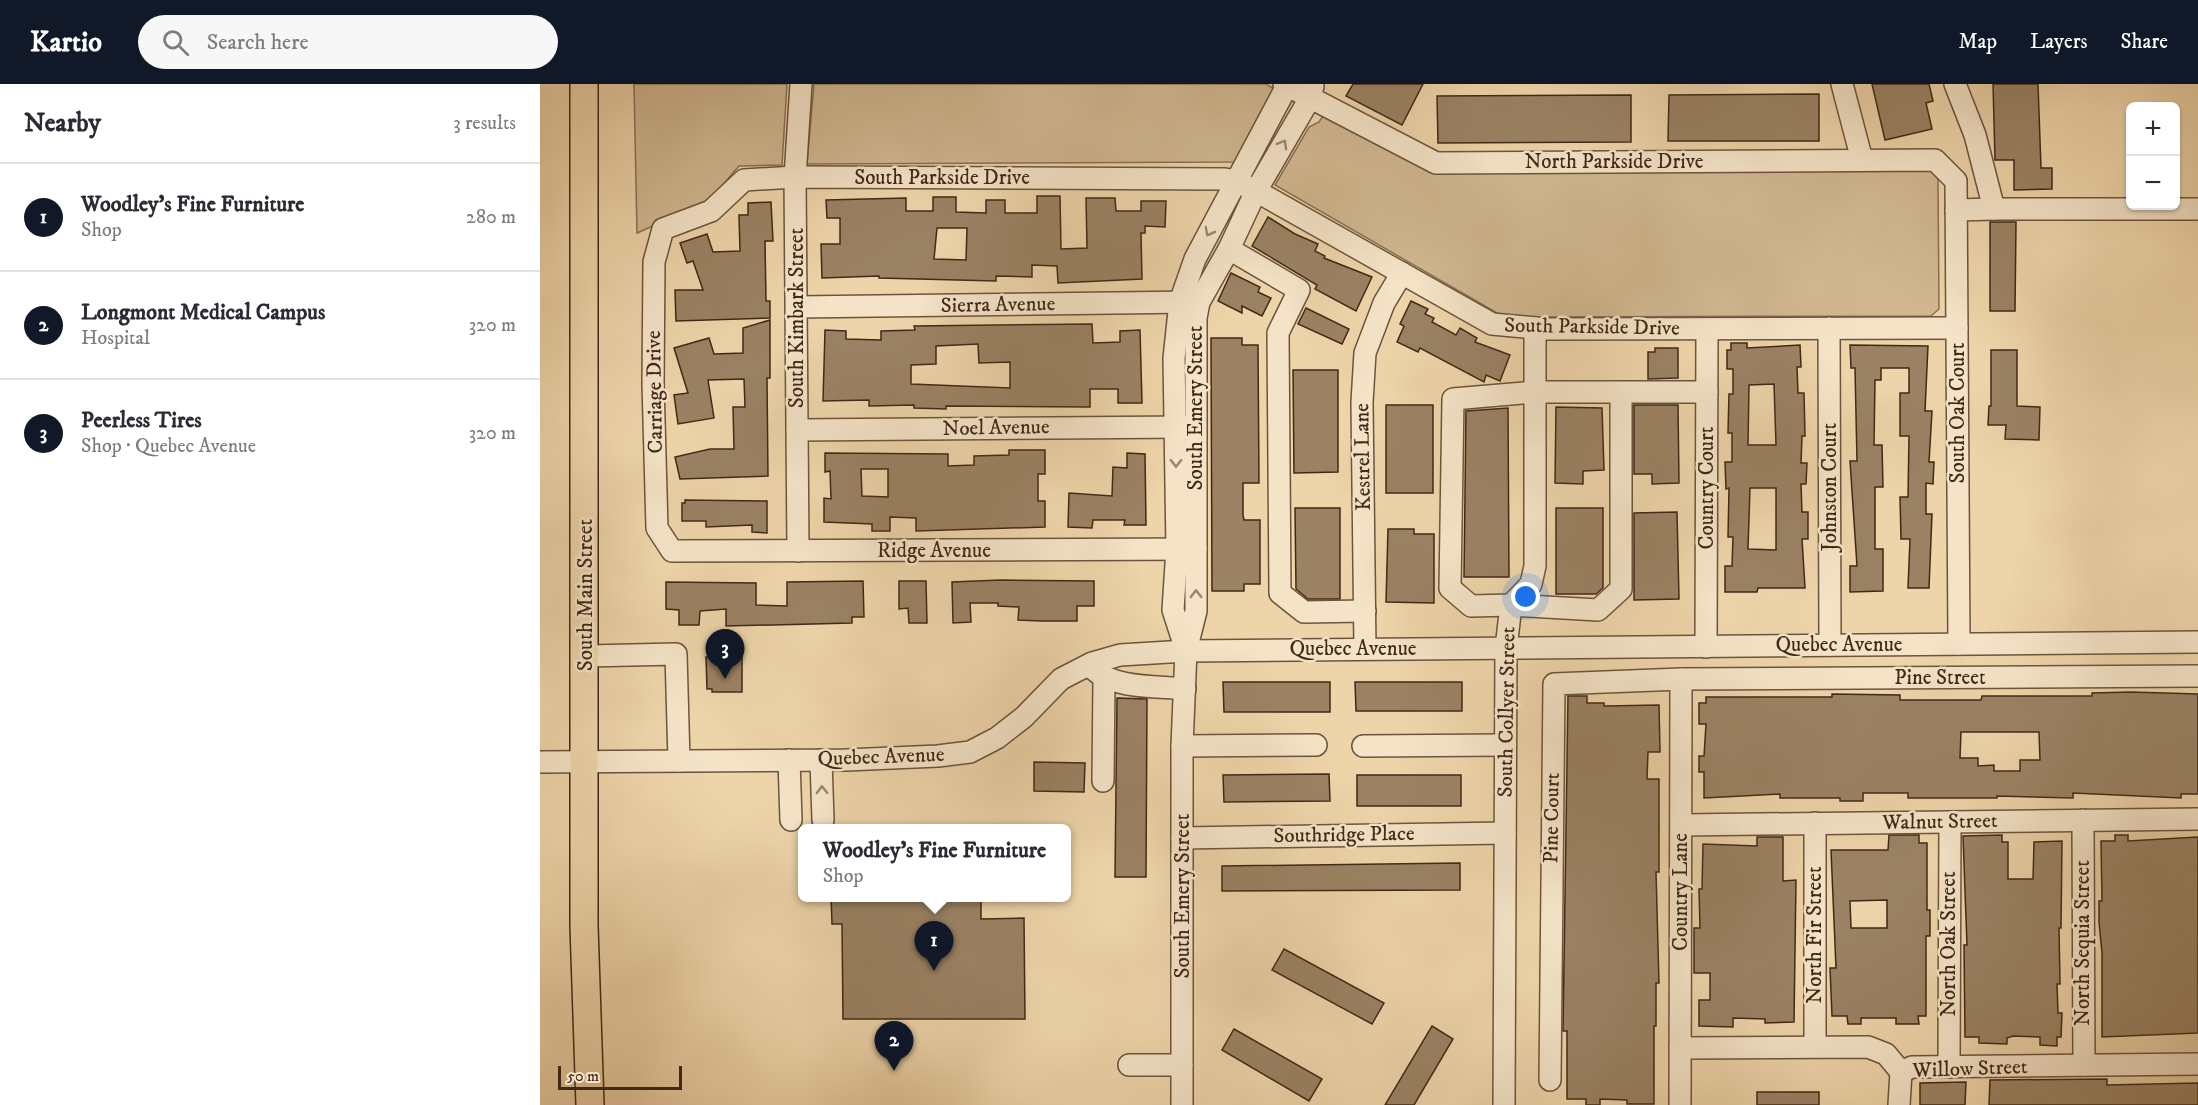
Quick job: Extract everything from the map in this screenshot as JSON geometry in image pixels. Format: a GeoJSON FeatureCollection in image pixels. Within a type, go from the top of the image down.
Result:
{"type":"FeatureCollection","features":[{"type":"Feature","properties":{"kind":"main road","name":"South Main Street"},"geometry":{"type":"LineString","coordinates":[[584,84],[586,656],[584,926],[590,1105]]}},
{"type":"Feature","properties":{"kind":"street","name":"South Kimbark Street"},"geometry":{"type":"LineString","coordinates":[[798,551],[795,177],[801,84]]}},
{"type":"Feature","properties":{"kind":"street"},"geometry":{"type":"LineString","coordinates":[[1842,84],[1862,160]]}},
{"type":"Feature","properties":{"kind":"street"},"geometry":{"type":"LineString","coordinates":[[1955,84],[1975,135],[1994,209]]}},
{"type":"Feature","properties":{"kind":"street","name":"North Parkside Drive"},"geometry":{"type":"LineString","coordinates":[[1286,85],[1312,91],[1436,164],[1935,160],[1956,181]]}},
{"type":"Feature","properties":{"kind":"street","name":"South Emery Street"},"geometry":{"type":"LineString","coordinates":[[1182,1105],[1182,746],[1186,651],[1173,610],[1186,549],[1186,427],[1195,339],[1189,302],[1195,259],[1286,85]]}},
{"type":"Feature","properties":{"kind":"street","name":"South Emery Street"},"geometry":{"type":"LineString","coordinates":[[1189,302],[1228,249],[1312,91]]}},
{"type":"Feature","properties":{"kind":"street","name":"South Parkside Drive"},"geometry":{"type":"LineString","coordinates":[[663,229],[711,211],[744,180],[795,177],[1236,180],[1492,324],[1535,328],[1957,328]]}},
{"type":"Feature","properties":{"kind":"street","name":"South Oak Court"},"geometry":{"type":"LineString","coordinates":[[1956,181],[1959,644]]}},
{"type":"Feature","properties":{"kind":"street"},"geometry":{"type":"LineString","coordinates":[[1956,210],[2198,209]]}},
{"type":"Feature","properties":{"kind":"street","name":"Carriage Drive"},"geometry":{"type":"LineString","coordinates":[[663,229],[654,262],[653,384],[657,528],[672,551]]}},
{"type":"Feature","properties":{"kind":"street"},"geometry":{"type":"LineString","coordinates":[[1228,249],[1299,290],[1278,333],[1280,593],[1304,612],[1365,611]]}},
{"type":"Feature","properties":{"kind":"street","name":"Kestrel Lane"},"geometry":{"type":"LineString","coordinates":[[1365,649],[1362,402],[1365,353],[1384,303],[1402,273]]}},
{"type":"Feature","properties":{"kind":"street","name":"Sierra Avenue"},"geometry":{"type":"LineString","coordinates":[[797,307],[1189,302]]}},
{"type":"Feature","properties":{"kind":"street","name":"South Collyer Street"},"geometry":{"type":"LineString","coordinates":[[1504,1105],[1506,648],[1511,605],[1531,584],[1535,566],[1535,328]]}},
{"type":"Feature","properties":{"kind":"street","name":"Johnston Court"},"geometry":{"type":"LineString","coordinates":[[1829,328],[1830,645]]}},
{"type":"Feature","properties":{"kind":"street","name":"Country Court"},"geometry":{"type":"LineString","coordinates":[[1706,646],[1707,329]]}},
{"type":"Feature","properties":{"kind":"street"},"geometry":{"type":"LineString","coordinates":[[1621,394],[1621,589],[1598,610],[1511,605],[1471,606],[1450,588],[1453,399],[1535,392],[1621,394],[1707,392]]}},
{"type":"Feature","properties":{"kind":"street","name":"Noel Avenue"},"geometry":{"type":"LineString","coordinates":[[797,430],[1186,427]]}},
{"type":"Feature","properties":{"kind":"street","name":"Ridge Avenue"},"geometry":{"type":"LineString","coordinates":[[672,551],[1186,549]]}},
{"type":"Feature","properties":{"kind":"street","name":"Quebec Avenue"},"geometry":{"type":"LineString","coordinates":[[540,762],[821,760],[938,756],[970,752],[997,738],[1024,717],[1061,679],[1096,671],[1119,655],[1186,651],[2198,642]]}},
{"type":"Feature","properties":{"kind":"street"},"geometry":{"type":"LineString","coordinates":[[586,656],[676,654],[679,761]]}},
{"type":"Feature","properties":{"kind":"street"},"geometry":{"type":"LineString","coordinates":[[1103,781],[1096,671],[1123,682],[1185,689]]}},
{"type":"Feature","properties":{"kind":"street","name":"Pine Street"},"geometry":{"type":"LineString","coordinates":[[1682,679],[2198,676]]}},
{"type":"Feature","properties":{"kind":"street","name":"Country Lane"},"geometry":{"type":"LineString","coordinates":[[1680,1105],[1682,679]]}},
{"type":"Feature","properties":{"kind":"street","name":"Pine Court"},"geometry":{"type":"LineString","coordinates":[[1550,1080],[1554,684],[1682,679]]}},
{"type":"Feature","properties":{"kind":"street"},"geometry":{"type":"LineString","coordinates":[[1182,746],[1316,745]]}},
{"type":"Feature","properties":{"kind":"street"},"geometry":{"type":"LineString","coordinates":[[1363,746],[1505,745]]}},
{"type":"Feature","properties":{"kind":"street"},"geometry":{"type":"LineString","coordinates":[[789,760],[791,820]]}},
{"type":"Feature","properties":{"kind":"street"},"geometry":{"type":"LineString","coordinates":[[821,760],[823,820]]}},
{"type":"Feature","properties":{"kind":"street","name":"Walnut Street"},"geometry":{"type":"LineString","coordinates":[[1682,825],[2198,819]]}},
{"type":"Feature","properties":{"kind":"street","name":"North Sequia Street"},"geometry":{"type":"LineString","coordinates":[[2083,820],[2084,1065]]}},
{"type":"Feature","properties":{"kind":"street","name":"North Oak Street"},"geometry":{"type":"LineString","coordinates":[[1949,1067],[1950,822]]}},
{"type":"Feature","properties":{"kind":"street","name":"North Fir Street"},"geometry":{"type":"LineString","coordinates":[[1815,823],[1815,1047]]}},
{"type":"Feature","properties":{"kind":"street","name":"Southridge Place"},"geometry":{"type":"LineString","coordinates":[[1182,838],[1505,833]]}},
{"type":"Feature","properties":{"kind":"street","name":"Willow Street"},"geometry":{"type":"LineString","coordinates":[[1680,1048],[1868,1047],[1886,1054],[1901,1072],[1912,1067],[2198,1064]]}},
{"type":"Feature","properties":{"kind":"street"},"geometry":{"type":"LineString","coordinates":[[1129,1065],[1182,1065]]}},
{"type":"Feature","properties":{"kind":"street"},"geometry":{"type":"LineString","coordinates":[[1899,1105],[1901,1072]]}},
{"type":"Feature","properties":{"kind":"shaded area"},"geometry":{"type":"Polygon","coordinates":[[[634,84],[787,84],[782,165],[739,166],[709,201],[637,233],[634,84]]]}},
{"type":"Feature","properties":{"kind":"shaded area"},"geometry":{"type":"Polygon","coordinates":[[[814,84],[1266,84],[1276,90],[1235,162],[807,164],[814,84]]]}},
{"type":"Feature","properties":{"kind":"shaded area"},"geometry":{"type":"Polygon","coordinates":[[[1325,113],[1417,163],[1926,167],[1935,171],[1938,179],[1939,309],[1931,316],[1504,317],[1275,185],[1309,127],[1319,122],[1325,113]]]}},
{"type":"Feature","properties":{"kind":"building"},"geometry":{"type":"Polygon","coordinates":[[[1353,84],[1423,84],[1402,125],[1346,96],[1353,84]]]}},
{"type":"Feature","properties":{"kind":"building"},"geometry":{"type":"Polygon","coordinates":[[[1872,84],[1929,84],[1933,101],[1926,103],[1932,129],[1885,140],[1872,84]]]}},
{"type":"Feature","properties":{"kind":"building"},"geometry":{"type":"Polygon","coordinates":[[[1993,84],[2038,84],[2041,168],[2052,168],[2052,189],[2014,190],[2014,160],[1995,160],[1993,84]]]}},
{"type":"Feature","properties":{"kind":"building"},"geometry":{"type":"Polygon","coordinates":[[[1819,94],[1819,141],[1668,141],[1669,95],[1819,94]]]}},
{"type":"Feature","properties":{"kind":"building"},"geometry":{"type":"Polygon","coordinates":[[[1631,95],[1631,142],[1438,143],[1437,96],[1631,95]]]}},
{"type":"Feature","properties":{"kind":"building"},"geometry":{"type":"Polygon","coordinates":[[[1037,196],[1060,196],[1061,249],[1087,248],[1086,198],[1115,198],[1116,211],[1141,211],[1141,201],[1166,201],[1165,227],[1145,226],[1145,233],[1141,233],[1142,279],[1058,283],[1057,266],[1032,265],[1032,277],[996,276],[996,281],[879,278],[879,276],[822,278],[821,244],[840,244],[840,218],[827,218],[826,200],[906,198],[906,211],[933,211],[933,197],[956,197],[956,212],[986,213],[986,200],[1005,200],[1005,213],[1037,213],[1037,196]],[[937,228],[934,259],[966,260],[967,228],[937,228]]]}},
{"type":"Feature","properties":{"kind":"building"},"geometry":{"type":"Polygon","coordinates":[[[771,202],[773,241],[765,241],[766,301],[770,301],[770,318],[676,321],[675,290],[703,290],[693,261],[687,263],[680,243],[707,234],[713,252],[740,251],[739,215],[748,215],[748,203],[771,202]]]}},
{"type":"Feature","properties":{"kind":"building"},"geometry":{"type":"Polygon","coordinates":[[[1268,217],[1295,234],[1318,244],[1315,251],[1325,256],[1324,258],[1372,277],[1356,311],[1315,289],[1317,285],[1252,246],[1268,217]]]}},
{"type":"Feature","properties":{"kind":"building"},"geometry":{"type":"Polygon","coordinates":[[[1990,222],[2016,222],[2015,311],[1990,311],[1990,222]]]}},
{"type":"Feature","properties":{"kind":"building"},"geometry":{"type":"Polygon","coordinates":[[[1231,273],[1260,287],[1258,292],[1271,298],[1262,316],[1242,306],[1242,313],[1218,301],[1231,273]]]}},
{"type":"Feature","properties":{"kind":"building"},"geometry":{"type":"Polygon","coordinates":[[[1411,301],[1428,309],[1425,314],[1434,318],[1432,322],[1456,335],[1460,328],[1477,338],[1475,342],[1510,355],[1500,381],[1486,375],[1484,382],[1420,348],[1418,352],[1397,342],[1404,326],[1400,324],[1411,301]]]}},
{"type":"Feature","properties":{"kind":"building"},"geometry":{"type":"Polygon","coordinates":[[[1306,308],[1349,329],[1342,344],[1298,324],[1306,308]]]}},
{"type":"Feature","properties":{"kind":"building"},"geometry":{"type":"Polygon","coordinates":[[[770,320],[770,378],[767,378],[768,476],[680,479],[675,457],[710,449],[734,449],[733,407],[745,407],[744,379],[708,380],[714,418],[678,424],[674,395],[688,393],[674,348],[709,338],[714,354],[743,353],[743,328],[770,320]]]}},
{"type":"Feature","properties":{"kind":"building"},"geometry":{"type":"Polygon","coordinates":[[[1092,324],[1093,343],[1120,342],[1120,331],[1140,330],[1142,403],[1118,403],[1118,389],[1090,389],[1090,407],[946,406],[946,409],[914,408],[914,405],[869,406],[869,400],[823,401],[825,330],[846,331],[846,339],[881,340],[881,331],[915,330],[914,326],[1092,324]],[[978,344],[936,346],[936,364],[911,365],[911,384],[1010,388],[1010,362],[979,363],[978,344]]]}},
{"type":"Feature","properties":{"kind":"building"},"geometry":{"type":"Polygon","coordinates":[[[1211,338],[1242,338],[1242,345],[1258,345],[1259,483],[1243,483],[1243,515],[1244,520],[1260,520],[1260,584],[1244,584],[1244,591],[1212,591],[1211,338]]]}},
{"type":"Feature","properties":{"kind":"building"},"geometry":{"type":"Polygon","coordinates":[[[1731,343],[1747,343],[1747,348],[1800,345],[1801,367],[1797,367],[1798,393],[1804,393],[1805,436],[1802,436],[1801,463],[1807,463],[1806,484],[1801,484],[1802,512],[1808,512],[1808,539],[1802,539],[1805,588],[1758,588],[1757,592],[1725,592],[1725,566],[1732,566],[1733,537],[1728,537],[1729,488],[1726,489],[1725,462],[1732,462],[1732,433],[1728,433],[1729,394],[1733,394],[1733,369],[1727,369],[1727,350],[1731,350],[1731,343]],[[1774,384],[1749,385],[1748,445],[1776,445],[1774,384]],[[1750,488],[1748,549],[1776,550],[1776,488],[1750,488]]]}},
{"type":"Feature","properties":{"kind":"building"},"geometry":{"type":"Polygon","coordinates":[[[1850,345],[1928,346],[1925,411],[1932,411],[1929,462],[1934,462],[1933,484],[1926,483],[1926,514],[1932,514],[1929,588],[1908,588],[1910,539],[1901,539],[1900,497],[1908,497],[1909,436],[1900,436],[1900,393],[1909,393],[1909,368],[1881,368],[1881,380],[1875,380],[1874,445],[1882,445],[1883,487],[1875,487],[1875,549],[1883,549],[1883,591],[1850,592],[1850,566],[1857,566],[1850,461],[1857,461],[1855,368],[1851,368],[1850,345]]]}},
{"type":"Feature","properties":{"kind":"building"},"geometry":{"type":"Polygon","coordinates":[[[1655,348],[1678,348],[1678,378],[1648,379],[1648,352],[1655,352],[1655,348]]]}},
{"type":"Feature","properties":{"kind":"building"},"geometry":{"type":"Polygon","coordinates":[[[1991,350],[2017,350],[2017,406],[2040,407],[2039,440],[2005,439],[2006,425],[1988,425],[1989,406],[1991,406],[1991,350]]]}},
{"type":"Feature","properties":{"kind":"building"},"geometry":{"type":"Polygon","coordinates":[[[1293,370],[1338,370],[1338,472],[1294,473],[1293,370]]]}},
{"type":"Feature","properties":{"kind":"building"},"geometry":{"type":"Polygon","coordinates":[[[1386,405],[1433,405],[1433,493],[1386,493],[1386,405]]]}},
{"type":"Feature","properties":{"kind":"building"},"geometry":{"type":"Polygon","coordinates":[[[1634,405],[1678,405],[1679,483],[1652,484],[1652,474],[1634,474],[1634,405]]]}},
{"type":"Feature","properties":{"kind":"building"},"geometry":{"type":"Polygon","coordinates":[[[1556,407],[1602,408],[1604,470],[1583,471],[1583,484],[1555,483],[1556,407]]]}},
{"type":"Feature","properties":{"kind":"building"},"geometry":{"type":"Polygon","coordinates":[[[1508,408],[1509,577],[1464,577],[1466,411],[1508,408]]]}},
{"type":"Feature","properties":{"kind":"building"},"geometry":{"type":"Polygon","coordinates":[[[1009,450],[1045,450],[1045,474],[1038,474],[1038,501],[1045,501],[1045,527],[916,531],[916,518],[890,517],[890,531],[872,531],[872,524],[824,522],[824,498],[831,499],[830,471],[825,472],[825,453],[948,454],[948,466],[974,465],[974,456],[1009,455],[1009,450]],[[861,469],[862,496],[888,497],[888,469],[861,469]]]}},
{"type":"Feature","properties":{"kind":"building"},"geometry":{"type":"Polygon","coordinates":[[[1127,453],[1145,454],[1146,525],[1124,525],[1125,520],[1093,520],[1092,528],[1068,527],[1069,493],[1112,496],[1113,467],[1127,468],[1127,453]]]}},
{"type":"Feature","properties":{"kind":"building"},"geometry":{"type":"Polygon","coordinates":[[[685,500],[767,501],[767,533],[752,532],[752,525],[706,527],[706,521],[682,521],[682,503],[685,503],[685,500]]]}},
{"type":"Feature","properties":{"kind":"building"},"geometry":{"type":"Polygon","coordinates":[[[1295,508],[1340,508],[1340,599],[1308,599],[1296,589],[1295,508]]]}},
{"type":"Feature","properties":{"kind":"building"},"geometry":{"type":"Polygon","coordinates":[[[1556,508],[1603,508],[1603,588],[1596,594],[1556,594],[1556,508]]]}},
{"type":"Feature","properties":{"kind":"building"},"geometry":{"type":"Polygon","coordinates":[[[1677,512],[1679,599],[1634,600],[1634,513],[1677,512]]]}},
{"type":"Feature","properties":{"kind":"building"},"geometry":{"type":"Polygon","coordinates":[[[1388,529],[1414,529],[1414,534],[1434,534],[1434,603],[1386,602],[1388,529]]]}},
{"type":"Feature","properties":{"kind":"building"},"geometry":{"type":"Polygon","coordinates":[[[863,581],[864,617],[852,617],[852,623],[726,626],[726,609],[700,611],[699,625],[679,625],[679,610],[666,609],[666,582],[756,583],[756,605],[787,606],[787,582],[863,581]]]}},
{"type":"Feature","properties":{"kind":"building"},"geometry":{"type":"Polygon","coordinates":[[[899,581],[926,581],[927,623],[909,623],[908,608],[899,609],[899,581]]]}},
{"type":"Feature","properties":{"kind":"building"},"geometry":{"type":"Polygon","coordinates":[[[1094,581],[1094,606],[1077,606],[1077,621],[1041,621],[1018,620],[1019,607],[998,606],[998,603],[970,603],[971,622],[953,623],[952,582],[1094,581]]]}},
{"type":"Feature","properties":{"kind":"building"},"geometry":{"type":"Polygon","coordinates":[[[711,653],[742,653],[742,692],[712,692],[712,689],[707,689],[706,657],[711,657],[711,653]]]}},
{"type":"Feature","properties":{"kind":"building"},"geometry":{"type":"Polygon","coordinates":[[[1223,682],[1330,682],[1330,712],[1224,712],[1223,682]]]}},
{"type":"Feature","properties":{"kind":"building"},"geometry":{"type":"Polygon","coordinates":[[[1355,682],[1462,682],[1462,711],[1356,711],[1355,682]]]}},
{"type":"Feature","properties":{"kind":"building"},"geometry":{"type":"Polygon","coordinates":[[[2092,693],[2198,694],[2198,794],[2181,794],[2181,798],[2073,793],[2073,798],[1997,796],[1997,798],[1908,798],[1908,793],[1863,793],[1863,801],[1840,801],[1840,798],[1780,798],[1780,794],[1704,798],[1704,772],[1699,772],[1699,756],[1704,756],[1706,724],[1699,724],[1699,703],[1706,703],[1706,697],[1832,697],[1832,694],[1900,695],[1900,700],[1981,700],[1982,696],[2092,696],[2092,693]],[[1961,732],[1960,758],[1978,758],[1978,766],[1994,765],[1994,771],[2020,771],[2020,760],[2040,760],[2039,732],[1961,732]]]}},
{"type":"Feature","properties":{"kind":"building"},"geometry":{"type":"Polygon","coordinates":[[[1568,696],[1587,696],[1587,703],[1604,703],[1604,706],[1659,705],[1660,752],[1648,752],[1647,779],[1659,779],[1659,872],[1656,872],[1659,983],[1656,983],[1656,1026],[1654,1026],[1654,1104],[1627,1104],[1627,1100],[1600,1099],[1600,1105],[1586,1105],[1586,1099],[1567,1099],[1567,1031],[1563,1031],[1568,696]]]}},
{"type":"Feature","properties":{"kind":"building"},"geometry":{"type":"Polygon","coordinates":[[[1117,698],[1147,699],[1146,877],[1115,877],[1117,698]]]}},
{"type":"Feature","properties":{"kind":"building"},"geometry":{"type":"Polygon","coordinates":[[[1034,762],[1085,763],[1084,792],[1034,791],[1034,762]]]}},
{"type":"Feature","properties":{"kind":"building"},"geometry":{"type":"Polygon","coordinates":[[[1329,774],[1330,801],[1224,802],[1223,775],[1329,774]]]}},
{"type":"Feature","properties":{"kind":"building"},"geometry":{"type":"Polygon","coordinates":[[[1357,775],[1461,775],[1461,806],[1357,806],[1357,775]]]}},
{"type":"Feature","properties":{"kind":"building"},"geometry":{"type":"Polygon","coordinates":[[[1889,835],[1919,835],[1919,843],[1927,843],[1927,910],[1930,910],[1930,936],[1926,936],[1926,1016],[1918,1016],[1919,1024],[1896,1024],[1896,1018],[1861,1018],[1861,1024],[1848,1024],[1847,1016],[1832,1016],[1830,968],[1836,968],[1831,850],[1888,850],[1889,835]],[[1887,900],[1850,901],[1851,928],[1887,928],[1887,900]]]}},
{"type":"Feature","properties":{"kind":"building"},"geometry":{"type":"Polygon","coordinates":[[[2002,835],[2002,842],[2008,842],[2008,879],[2033,879],[2034,842],[2062,841],[2060,984],[2057,984],[2058,1013],[2062,1013],[2061,1037],[2057,1037],[2057,1046],[2040,1045],[2040,1037],[2013,1036],[2007,1038],[2007,1044],[1979,1043],[1979,1037],[1965,1037],[1964,945],[1967,945],[1963,836],[2002,835]]]}},
{"type":"Feature","properties":{"kind":"building"},"geometry":{"type":"Polygon","coordinates":[[[2115,835],[2128,835],[2128,841],[2198,837],[2198,1033],[2102,1037],[2102,953],[2099,922],[2099,901],[2102,901],[2101,841],[2115,841],[2115,835]]]}},
{"type":"Feature","properties":{"kind":"building"},"geometry":{"type":"Polygon","coordinates":[[[1757,837],[1783,837],[1783,881],[1796,880],[1794,1022],[1765,1023],[1765,1019],[1733,1018],[1733,1027],[1699,1026],[1699,1000],[1710,1000],[1710,973],[1694,973],[1694,928],[1700,928],[1699,889],[1702,889],[1703,844],[1757,846],[1757,837]]]}},
{"type":"Feature","properties":{"kind":"building"},"geometry":{"type":"Polygon","coordinates":[[[1460,863],[1460,890],[1222,891],[1222,866],[1460,863]]]}},
{"type":"Feature","properties":{"kind":"building"},"geometry":{"type":"Polygon","coordinates":[[[831,902],[981,902],[981,919],[1024,918],[1025,1019],[843,1019],[842,924],[832,924],[831,902]]]}},
{"type":"Feature","properties":{"kind":"building"},"geometry":{"type":"Polygon","coordinates":[[[1284,949],[1384,1003],[1372,1024],[1272,970],[1284,949]]]}},
{"type":"Feature","properties":{"kind":"building"},"geometry":{"type":"Polygon","coordinates":[[[1432,1026],[1453,1039],[1414,1105],[1385,1105],[1432,1026]]]}},
{"type":"Feature","properties":{"kind":"building"},"geometry":{"type":"Polygon","coordinates":[[[1234,1029],[1322,1079],[1309,1101],[1222,1050],[1234,1029]]]}},
{"type":"Feature","properties":{"kind":"building"},"geometry":{"type":"Polygon","coordinates":[[[2107,1079],[2107,1085],[2198,1083],[2198,1105],[1989,1105],[1990,1080],[2107,1079]]]}},
{"type":"Feature","properties":{"kind":"building"},"geometry":{"type":"Polygon","coordinates":[[[1966,1082],[1965,1105],[1920,1105],[1920,1083],[1966,1082]]]}},
{"type":"Feature","properties":{"kind":"building"},"geometry":{"type":"Polygon","coordinates":[[[1757,1092],[1819,1092],[1819,1105],[1757,1105],[1757,1092]]]}},
{"type":"Feature","properties":{"kind":"place","name":"Peerless Tires"},"geometry":{"type":"Point","coordinates":[725,679]}},
{"type":"Feature","properties":{"kind":"place","name":"Woodley's Fine Furniture"},"geometry":{"type":"Point","coordinates":[934,971]}},
{"type":"Feature","properties":{"kind":"place","name":"Longmont Medical Campus"},"geometry":{"type":"Point","coordinates":[894,1071]}}]}
